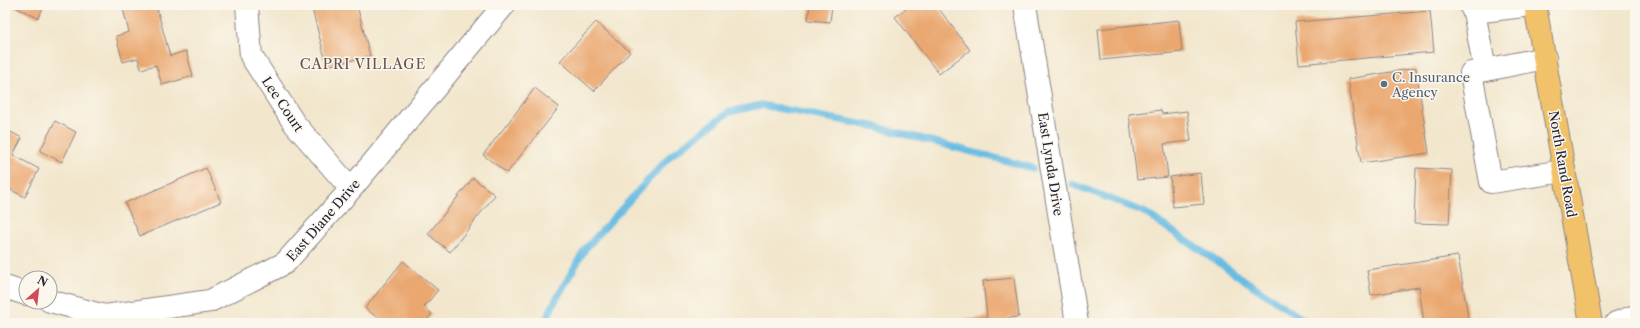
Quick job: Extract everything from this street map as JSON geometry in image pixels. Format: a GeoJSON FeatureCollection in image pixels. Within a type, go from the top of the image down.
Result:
{"type":"FeatureCollection","features":[{"type":"Feature","properties":{"kind":"main road","name":"North Rand Road"},"geometry":{"type":"LineString","coordinates":[[1534,5],[1545,58],[1590,323]]}},
{"type":"Feature","properties":{"kind":"street","name":"Lee Court"},"geometry":{"type":"LineString","coordinates":[[247,5],[251,56],[294,123],[351,189]]}},
{"type":"Feature","properties":{"kind":"street","name":"East Diane Drive"},"geometry":{"type":"LineString","coordinates":[[58,303],[105,316],[210,301],[285,263],[351,189],[504,5]]}},
{"type":"Feature","properties":{"kind":"street","name":"East Lynda Drive"},"geometry":{"type":"LineString","coordinates":[[1025,5],[1077,323]]}},
{"type":"Feature","properties":{"kind":"street"},"geometry":{"type":"LineString","coordinates":[[1485,70],[1472,8],[1534,5]]}},
{"type":"Feature","properties":{"kind":"street"},"geometry":{"type":"LineString","coordinates":[[1545,58],[1471,72],[1491,182],[1564,171]]}},
{"type":"Feature","properties":{"kind":"street"},"geometry":{"type":"LineString","coordinates":[[1616,323],[1635,316]]}},
{"type":"Feature","properties":{"kind":"building"},"geometry":{"type":"Polygon","coordinates":[[[11,5],[45,5],[38,18],[11,5]]]}},
{"type":"Feature","properties":{"kind":"building"},"geometry":{"type":"Polygon","coordinates":[[[139,5],[156,5],[170,56],[186,51],[193,76],[162,85],[156,65],[141,69],[138,58],[123,62],[116,36],[129,32],[123,9],[139,5]]]}},
{"type":"Feature","properties":{"kind":"building"},"geometry":{"type":"Polygon","coordinates":[[[311,5],[357,5],[370,56],[327,66],[311,5]]]}},
{"type":"Feature","properties":{"kind":"building"},"geometry":{"type":"Polygon","coordinates":[[[810,5],[832,5],[830,22],[808,20],[810,5]]]}},
{"type":"Feature","properties":{"kind":"building"},"geometry":{"type":"Polygon","coordinates":[[[911,5],[936,5],[970,50],[939,74],[895,17],[911,5]]]}},
{"type":"Feature","properties":{"kind":"building"},"geometry":{"type":"Polygon","coordinates":[[[1430,11],[1434,52],[1299,64],[1295,22],[1430,11]]]}},
{"type":"Feature","properties":{"kind":"building"},"geometry":{"type":"Polygon","coordinates":[[[1179,20],[1182,52],[1101,60],[1098,29],[1179,20]]]}},
{"type":"Feature","properties":{"kind":"building"},"geometry":{"type":"Polygon","coordinates":[[[596,22],[630,52],[594,91],[560,61],[596,22]]]}},
{"type":"Feature","properties":{"kind":"building"},"geometry":{"type":"Polygon","coordinates":[[[1416,68],[1429,153],[1361,163],[1348,79],[1416,68]]]}},
{"type":"Feature","properties":{"kind":"building"},"geometry":{"type":"Polygon","coordinates":[[[535,88],[559,107],[507,173],[483,155],[535,88]]]}},
{"type":"Feature","properties":{"kind":"building"},"geometry":{"type":"Polygon","coordinates":[[[1161,110],[1162,114],[1187,111],[1191,141],[1164,144],[1168,177],[1137,180],[1129,114],[1161,110]]]}},
{"type":"Feature","properties":{"kind":"building"},"geometry":{"type":"Polygon","coordinates":[[[55,121],[76,132],[62,162],[40,151],[55,121]]]}},
{"type":"Feature","properties":{"kind":"building"},"geometry":{"type":"Polygon","coordinates":[[[5,129],[22,138],[13,155],[39,169],[25,197],[5,187],[5,129]]]}},
{"type":"Feature","properties":{"kind":"building"},"geometry":{"type":"Polygon","coordinates":[[[206,168],[221,202],[140,236],[125,203],[206,168]]]}},
{"type":"Feature","properties":{"kind":"building"},"geometry":{"type":"Polygon","coordinates":[[[1416,168],[1452,170],[1449,224],[1414,223],[1416,168]]]}},
{"type":"Feature","properties":{"kind":"building"},"geometry":{"type":"Polygon","coordinates":[[[1201,173],[1204,204],[1173,207],[1170,177],[1201,173]]]}},
{"type":"Feature","properties":{"kind":"building"},"geometry":{"type":"Polygon","coordinates":[[[473,178],[495,195],[450,252],[428,234],[473,178]]]}},
{"type":"Feature","properties":{"kind":"building"},"geometry":{"type":"Polygon","coordinates":[[[1458,256],[1469,323],[1424,323],[1419,287],[1371,295],[1367,270],[1458,256]]]}},
{"type":"Feature","properties":{"kind":"building"},"geometry":{"type":"Polygon","coordinates":[[[403,261],[438,290],[424,307],[432,314],[425,323],[412,323],[408,319],[405,323],[384,323],[365,308],[403,261]]]}},
{"type":"Feature","properties":{"kind":"building"},"geometry":{"type":"Polygon","coordinates":[[[1014,278],[1019,317],[1008,318],[1009,323],[961,323],[961,320],[987,317],[983,281],[1014,278]]]}},
{"type":"Feature","properties":{"kind":"waterway"},"geometry":{"type":"LineString","coordinates":[[545,323],[554,303],[585,249],[670,156],[729,112],[761,105],[877,127],[1033,168]]}},
{"type":"Feature","properties":{"kind":"waterway"},"geometry":{"type":"LineString","coordinates":[[1072,184],[1144,212],[1308,323]]}},
{"type":"Feature","properties":{"kind":"place","name":"C. Insurance Agency"},"geometry":{"type":"Point","coordinates":[1384,84]}},
{"type":"Feature","properties":{"kind":"district","name":"CAPRI VILLAGE"},"geometry":{"type":"Point","coordinates":[363,64]}}]}
